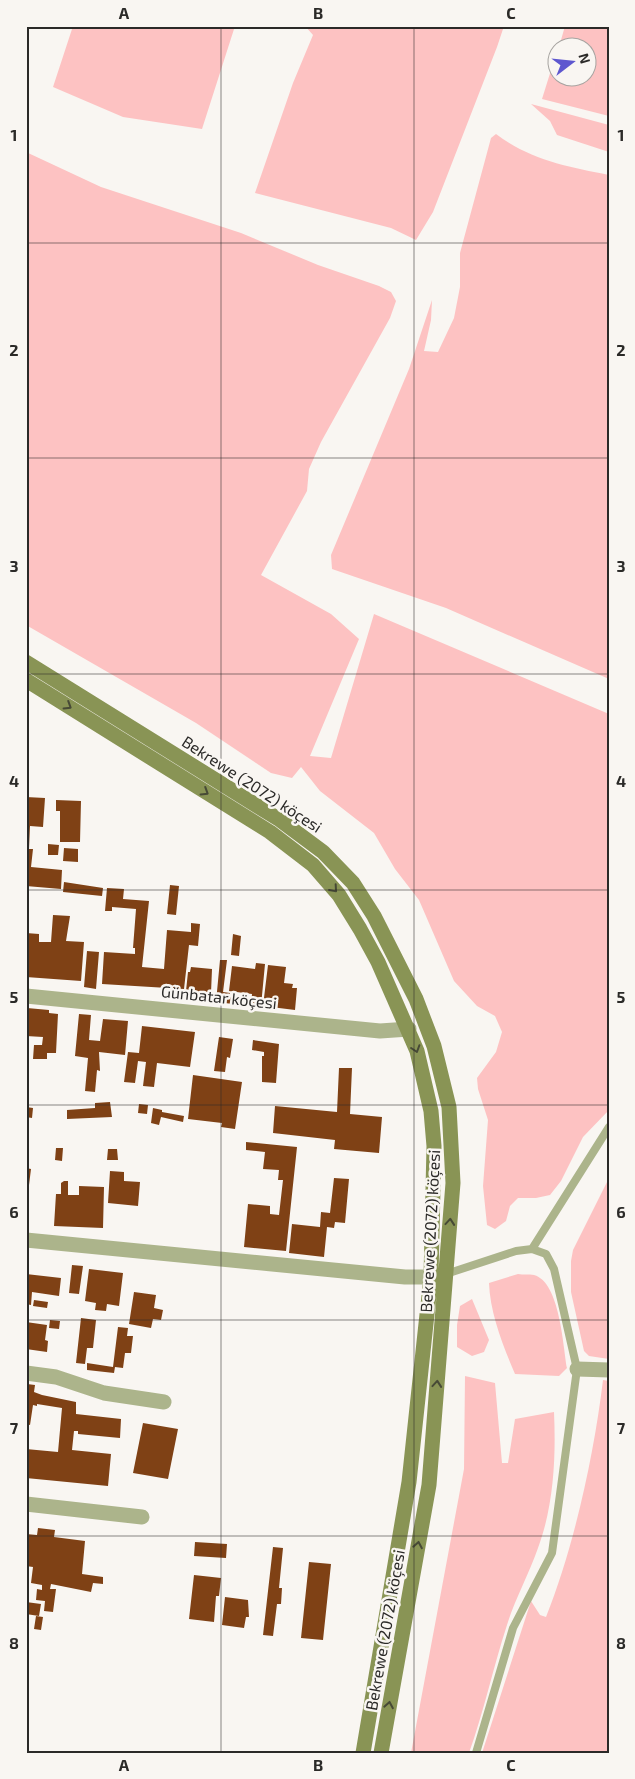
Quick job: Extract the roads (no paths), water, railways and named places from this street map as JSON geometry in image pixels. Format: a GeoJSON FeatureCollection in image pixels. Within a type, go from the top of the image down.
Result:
{"type":"FeatureCollection","features":[{"type":"Feature","properties":{"kind":"main road","name":"Bekrewe (2072) köçesi"},"geometry":{"type":"LineString","coordinates":[[26,662],[280,820],[323,852],[352,883],[374,916],[416,999],[434,1046],[449,1107],[453,1183],[429,1485],[381,1753]]}},
{"type":"Feature","properties":{"kind":"main road","name":"Bekrewe (2072) köçesi"},"geometry":{"type":"LineString","coordinates":[[26,680],[270,832],[313,865],[339,895],[360,929],[378,962],[409,1029],[417,1051],[431,1110],[434,1146],[430,1277],[410,1482],[363,1753]]}},
{"type":"Feature","properties":{"kind":"street","name":"Günbatar köçesi"},"geometry":{"type":"LineString","coordinates":[[26,996],[380,1030],[409,1029]]}},
{"type":"Feature","properties":{"kind":"street"},"geometry":{"type":"LineString","coordinates":[[26,1240],[405,1277],[430,1277]]}},
{"type":"Feature","properties":{"kind":"street"},"geometry":{"type":"LineString","coordinates":[[577,1368],[609,1370]]}},
{"type":"Feature","properties":{"kind":"street"},"geometry":{"type":"LineString","coordinates":[[26,1373],[56,1377],[104,1394],[164,1402]]}},
{"type":"Feature","properties":{"kind":"street"},"geometry":{"type":"LineString","coordinates":[[26,1504],[142,1517]]}},
{"type":"Feature","properties":{"kind":"lane"},"geometry":{"type":"LineString","coordinates":[[532,1249],[609,1127]]}},
{"type":"Feature","properties":{"kind":"lane"},"geometry":{"type":"LineString","coordinates":[[446,1274],[516,1251],[532,1249],[546,1254],[554,1269],[577,1368],[552,1553],[513,1628],[476,1753]]}}]}
